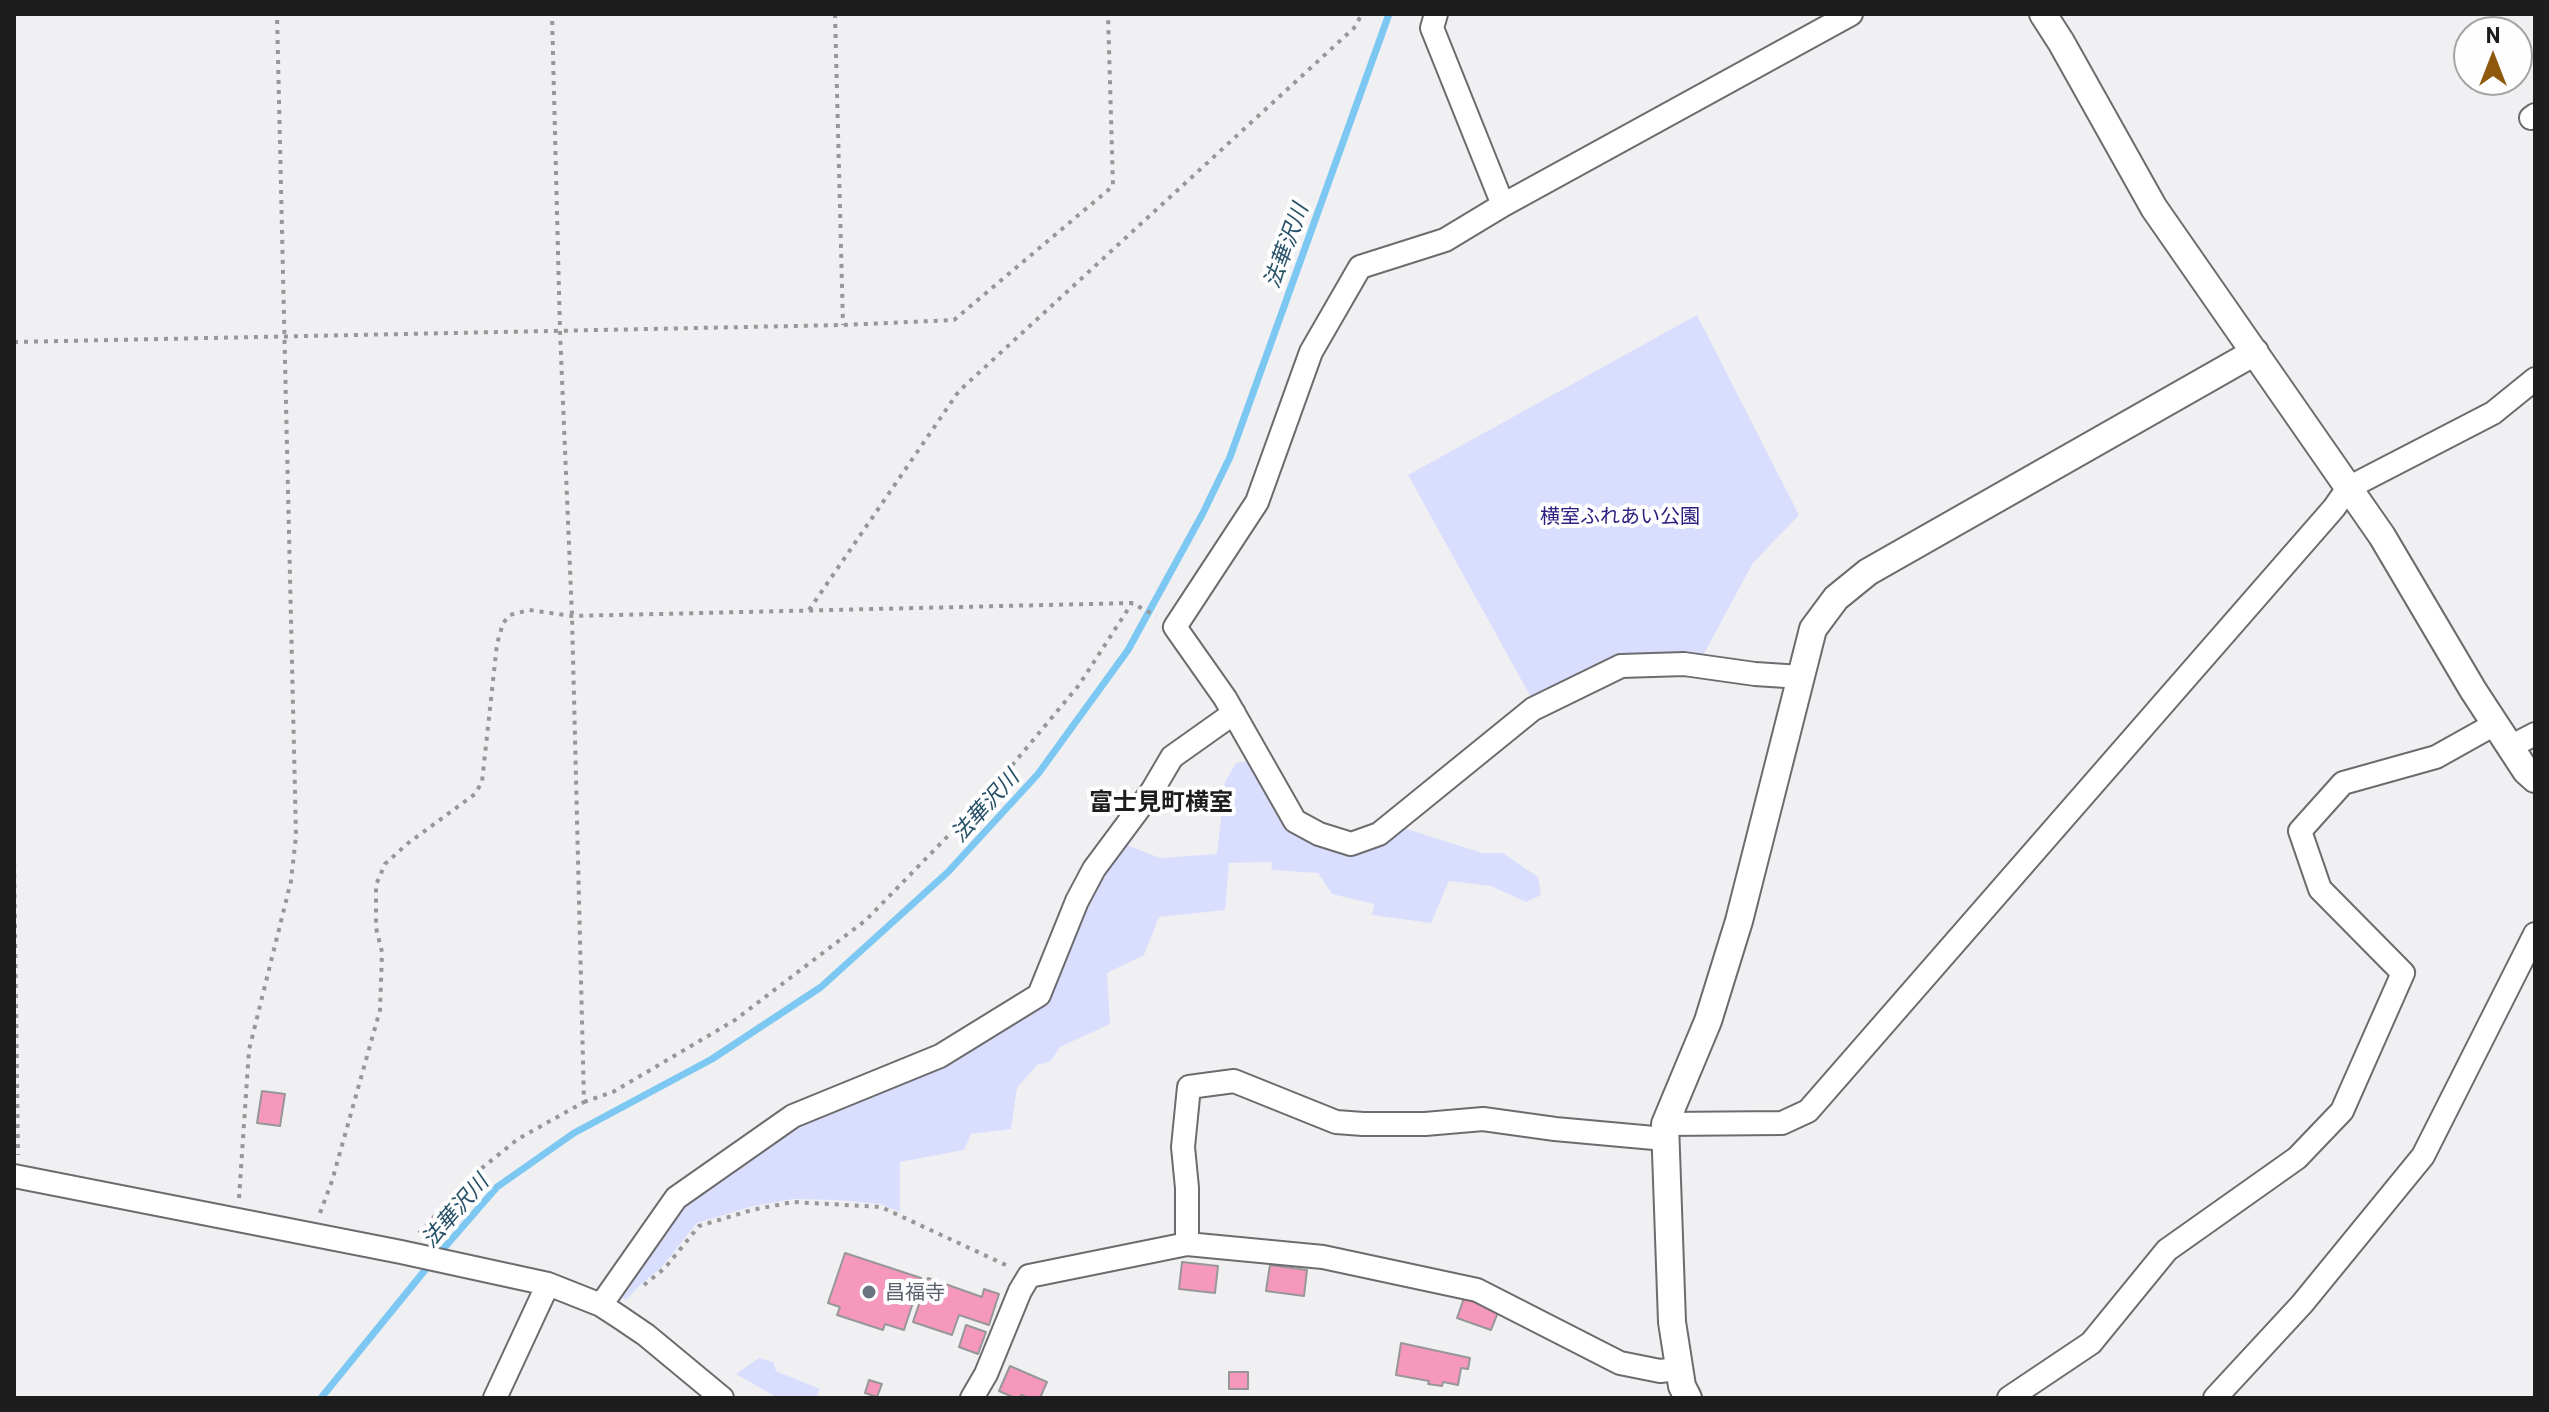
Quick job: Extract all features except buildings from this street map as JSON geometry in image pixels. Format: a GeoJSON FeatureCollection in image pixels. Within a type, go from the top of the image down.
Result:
{"type":"FeatureCollection","features":[{"type":"Feature","properties":{"kind":"street"},"geometry":{"type":"LineString","coordinates":[[1436,14],[1432,28],[1503,205]]}},
{"type":"Feature","properties":{"kind":"street"},"geometry":{"type":"LineString","coordinates":[[1801,677],[1684,664],[1621,666],[1533,709],[1379,834],[1351,844],[1319,834],[1295,821],[1234,713],[1175,627],[1257,502],[1311,352],[1360,267],[1445,240],[1851,14]]}},
{"type":"Feature","properties":{"kind":"street"},"geometry":{"type":"LineString","coordinates":[[2043,14],[2154,208],[2382,536],[2495,724],[2526,771],[2535,779]]}},
{"type":"Feature","properties":{"kind":"street"},"geometry":{"type":"LineString","coordinates":[[1688,1398],[1682,1386],[1672,1322],[1665,1132],[1708,1021],[1739,921],[1813,629],[1836,598],[1868,572],[2255,352]]}},
{"type":"Feature","properties":{"kind":"street"},"geometry":{"type":"LineString","coordinates":[[1187,1244],[1183,1147],[1189,1087],[1234,1081],[1336,1122],[1363,1124],[1425,1124],[1483,1119],[1555,1129],[1665,1132],[1782,1123],[1808,1111],[2334,508],[2348,488],[2493,413],[2535,379]]}},
{"type":"Feature","properties":{"kind":"street"},"geometry":{"type":"LineString","coordinates":[[601,1305],[676,1198],[793,1116],[940,1056],[1039,995],[1077,901],[1094,869],[1152,791],[1172,757],[1234,713]]}},
{"type":"Feature","properties":{"kind":"street"},"geometry":{"type":"LineString","coordinates":[[2009,1398],[2091,1343],[2167,1250],[2297,1158],[2342,1111],[2403,973],[2320,889],[2300,831],[2343,783],[2436,757],[2495,724]]}},
{"type":"Feature","properties":{"kind":"street"},"geometry":{"type":"LineString","coordinates":[[2510,747],[2535,734]]}},
{"type":"Feature","properties":{"kind":"street"},"geometry":{"type":"LineString","coordinates":[[2215,1398],[2302,1304],[2423,1156],[2535,934]]}},
{"type":"Feature","properties":{"kind":"street"},"geometry":{"type":"LineString","coordinates":[[16,1177],[548,1284],[601,1305],[646,1335],[722,1398]]}},
{"type":"Feature","properties":{"kind":"street"},"geometry":{"type":"LineString","coordinates":[[972,1398],[986,1374],[1029,1276],[1187,1244],[1323,1257],[1477,1290],[1620,1363],[1660,1371],[1679,1369]]}},
{"type":"Feature","properties":{"kind":"street"},"geometry":{"type":"LineString","coordinates":[[495,1398],[548,1284]]}},
{"type":"Feature","properties":{"kind":"path"},"geometry":{"type":"LineString","coordinates":[[237,1220],[249,1050],[291,881],[296,836],[277,14]]}},
{"type":"Feature","properties":{"kind":"path"},"geometry":{"type":"LineString","coordinates":[[552,14],[584,1102]]}},
{"type":"Feature","properties":{"kind":"path"},"geometry":{"type":"LineString","coordinates":[[835,14],[843,325]]}},
{"type":"Feature","properties":{"kind":"path"},"geometry":{"type":"LineString","coordinates":[[14,342],[843,325],[954,320],[1113,186],[1108,14]]}},
{"type":"Feature","properties":{"kind":"path"},"geometry":{"type":"LineString","coordinates":[[809,610],[959,391],[1354,28],[1362,14]]}},
{"type":"Feature","properties":{"kind":"path"},"geometry":{"type":"LineString","coordinates":[[401,1252],[472,1176],[518,1139],[584,1102],[613,1092],[735,1020],[866,920],[984,799],[1079,685],[1132,603]]}},
{"type":"Feature","properties":{"kind":"path"},"geometry":{"type":"LineString","coordinates":[[313,1235],[332,1181],[380,1010],[382,952],[376,928],[376,885],[385,864],[475,794],[482,782],[497,644],[503,623],[510,615],[529,610],[572,616],[1132,603],[1175,627]]}},
{"type":"Feature","properties":{"kind":"path"},"geometry":{"type":"LineString","coordinates":[[14,854],[16,1177]]}},
{"type":"Feature","properties":{"kind":"path"},"geometry":{"type":"LineString","coordinates":[[642,1286],[665,1268],[699,1226],[793,1202],[881,1207],[1029,1276]]}},
{"type":"Feature","properties":{"kind":"green space","name":"横室ふれあい公園"},"geometry":{"type":"Polygon","coordinates":[[[1697,315],[1799,515],[1753,563],[1701,659],[1673,655],[1619,655],[1533,701],[1408,475],[1697,315]]]}},
{"type":"Feature","properties":{"kind":"green space"},"geometry":{"type":"Polygon","coordinates":[[[1254,760],[1290,826],[1387,839],[1404,828],[1482,853],[1503,853],[1538,877],[1541,895],[1526,902],[1491,886],[1449,881],[1431,923],[1372,915],[1374,904],[1332,894],[1318,873],[1272,870],[1271,862],[1229,863],[1225,910],[1159,917],[1144,955],[1107,973],[1110,1024],[1060,1047],[1051,1061],[1037,1065],[1017,1088],[1011,1129],[971,1134],[964,1150],[900,1162],[900,1212],[880,1204],[838,1200],[793,1199],[750,1207],[697,1223],[661,1268],[626,1300],[615,1293],[679,1201],[797,1122],[1044,999],[1083,904],[1122,843],[1160,858],[1217,854],[1225,782],[1236,763],[1254,760]]]}},
{"type":"Feature","properties":{"kind":"green space"},"geometry":{"type":"Polygon","coordinates":[[[759,1358],[773,1362],[776,1371],[820,1389],[816,1398],[778,1398],[736,1374],[759,1358]]]}},
{"type":"Feature","properties":{"kind":"waterway","name":"法華沢川"},"geometry":{"type":"LineString","coordinates":[[438,1255],[497,1187],[574,1133],[712,1059],[821,987],[948,872],[1038,774],[1128,650],[1230,457],[1389,14]]}},
{"type":"Feature","properties":{"kind":"waterway","name":"法華沢川"},"geometry":{"type":"LineString","coordinates":[[321,1398],[430,1264]]}},
{"type":"Feature","properties":{"kind":"place","name":"昌福寺"},"geometry":{"type":"Point","coordinates":[869,1292]}},
{"type":"Feature","properties":{"kind":"district","name":"富士見町横室"},"geometry":{"type":"Point","coordinates":[1161,802]}}]}
